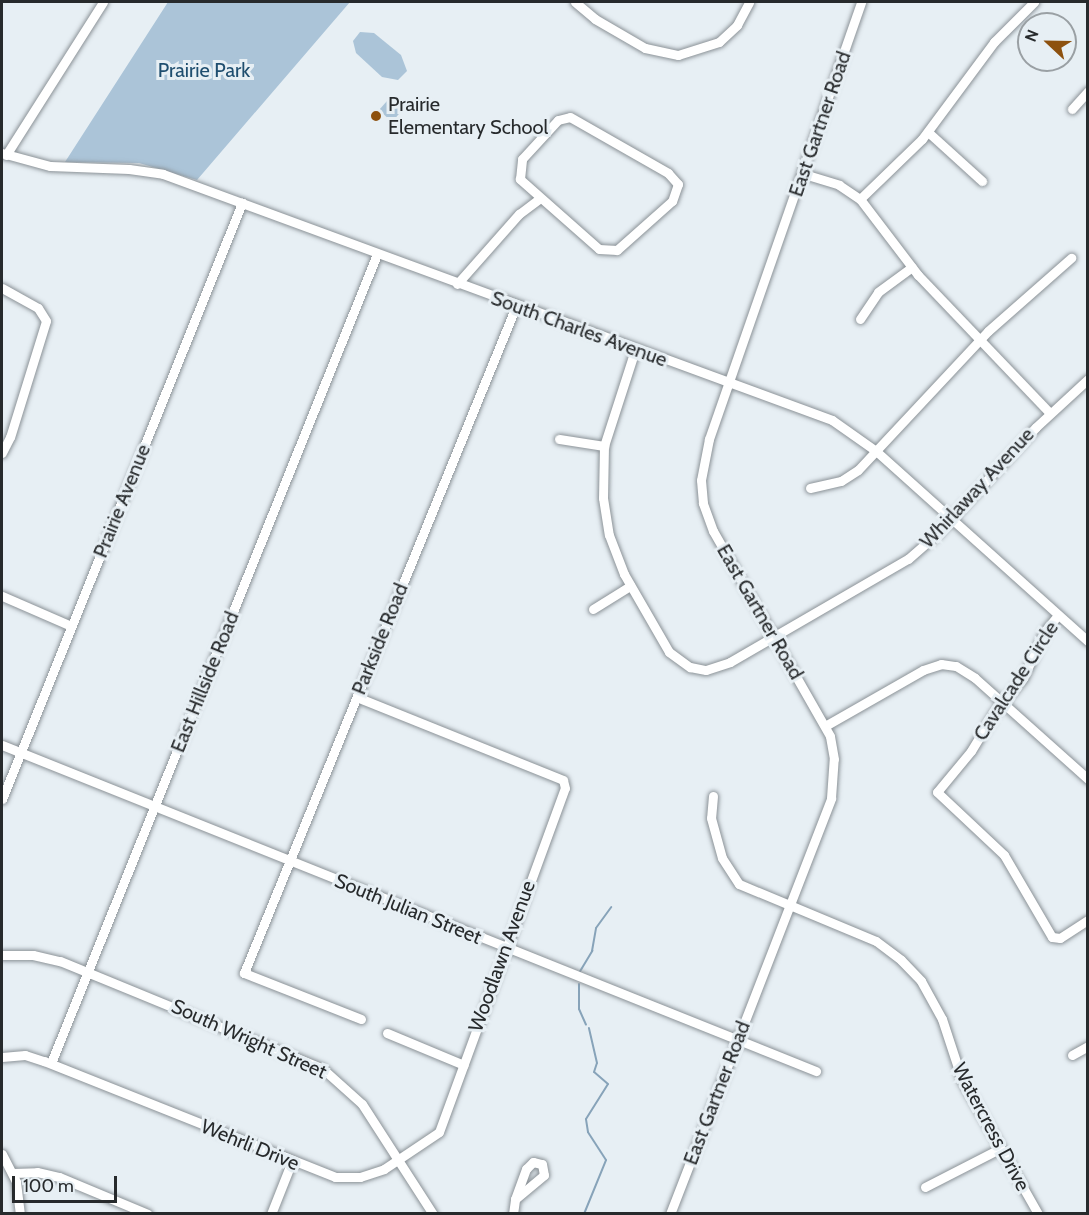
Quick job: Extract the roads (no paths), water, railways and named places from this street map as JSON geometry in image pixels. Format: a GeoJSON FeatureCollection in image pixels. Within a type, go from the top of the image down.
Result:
{"type":"FeatureCollection","features":[{"type":"Feature","properties":{"kind":"street"},"geometry":{"type":"LineString","coordinates":[[4,154],[104,2]]}},
{"type":"Feature","properties":{"kind":"street"},"geometry":{"type":"LineString","coordinates":[[575,2],[590,15],[645,48],[678,55],[719,42],[737,25],[749,2]]}},
{"type":"Feature","properties":{"kind":"street","name":"East Gartner Road"},"geometry":{"type":"LineString","coordinates":[[670,1214],[791,907],[831,798],[834,759],[825,726],[713,531],[703,503],[704,458],[804,174],[861,2]]}},
{"type":"Feature","properties":{"kind":"street"},"geometry":{"type":"LineString","coordinates":[[860,199],[928,132],[994,42],[1034,2]]}},
{"type":"Feature","properties":{"kind":"street"},"geometry":{"type":"LineString","coordinates":[[1072,109],[1088,91]]}},
{"type":"Feature","properties":{"kind":"street"},"geometry":{"type":"LineString","coordinates":[[570,117],[668,172],[678,188],[672,201],[613,252],[599,249],[540,198],[520,179],[520,164],[555,123],[570,117]]}},
{"type":"Feature","properties":{"kind":"street"},"geometry":{"type":"LineString","coordinates":[[928,132],[982,181]]}},
{"type":"Feature","properties":{"kind":"street","name":"South Charles Avenue"},"geometry":{"type":"LineString","coordinates":[[4,154],[59,167],[148,171],[242,203],[516,306],[832,420],[876,451],[1088,641]]}},
{"type":"Feature","properties":{"kind":"street"},"geometry":{"type":"LineString","coordinates":[[804,174],[839,185],[860,199],[912,267],[1050,412]]}},
{"type":"Feature","properties":{"kind":"street"},"geometry":{"type":"LineString","coordinates":[[457,284],[519,214],[540,198]]}},
{"type":"Feature","properties":{"kind":"street","name":"Prairie Avenue"},"geometry":{"type":"LineString","coordinates":[[2,799],[242,203]]}},
{"type":"Feature","properties":{"kind":"street","name":"East Hillside Road"},"geometry":{"type":"LineString","coordinates":[[51,1063],[377,254]]}},
{"type":"Feature","properties":{"kind":"street"},"geometry":{"type":"LineString","coordinates":[[810,488],[847,478],[876,451],[979,340],[1031,289],[1071,258]]}},
{"type":"Feature","properties":{"kind":"street"},"geometry":{"type":"LineString","coordinates":[[860,319],[878,292],[912,267]]}},
{"type":"Feature","properties":{"kind":"street"},"geometry":{"type":"LineString","coordinates":[[2,288],[38,308],[46,325],[10,437],[2,453]]}},
{"type":"Feature","properties":{"kind":"street","name":"Parkside Road"},"geometry":{"type":"LineString","coordinates":[[361,1019],[244,973],[516,306]]}},
{"type":"Feature","properties":{"kind":"street","name":"Whirlaway Avenue"},"geometry":{"type":"LineString","coordinates":[[636,350],[604,446],[605,515],[615,553],[630,586],[669,652],[695,669],[720,666],[908,559],[950,519],[1050,412],[1088,379]]}},
{"type":"Feature","properties":{"kind":"street"},"geometry":{"type":"LineString","coordinates":[[559,439],[604,446]]}},
{"type":"Feature","properties":{"kind":"street"},"geometry":{"type":"LineString","coordinates":[[593,609],[630,586]]}},
{"type":"Feature","properties":{"kind":"street"},"geometry":{"type":"LineString","coordinates":[[2,597],[71,626]]}},
{"type":"Feature","properties":{"kind":"street","name":"Cavalcade Circle"},"geometry":{"type":"LineString","coordinates":[[1058,615],[1045,631],[1023,678],[971,751],[937,792],[1004,855],[1052,937],[1060,938],[1088,920]]}},
{"type":"Feature","properties":{"kind":"street"},"geometry":{"type":"LineString","coordinates":[[825,726],[937,665],[966,670],[1088,779]]}},
{"type":"Feature","properties":{"kind":"street","name":"Woodlawn Avenue"},"geometry":{"type":"LineString","coordinates":[[357,697],[559,776],[565,788],[505,948],[443,1126]]}},
{"type":"Feature","properties":{"kind":"street","name":"South Julian Street"},"geometry":{"type":"LineString","coordinates":[[2,745],[816,1071]]}},
{"type":"Feature","properties":{"kind":"street","name":"Watercress Drive"},"geometry":{"type":"LineString","coordinates":[[713,796],[713,828],[733,877],[751,892],[864,935],[911,969],[936,1006],[962,1080],[1038,1214]]}},
{"type":"Feature","properties":{"kind":"street","name":"South Wright Street"},"geometry":{"type":"LineString","coordinates":[[2,955],[44,956],[89,971],[323,1069],[352,1092],[433,1214]]}},
{"type":"Feature","properties":{"kind":"street"},"geometry":{"type":"LineString","coordinates":[[387,1033],[464,1065]]}},
{"type":"Feature","properties":{"kind":"street"},"geometry":{"type":"LineString","coordinates":[[1072,1055],[1088,1046]]}},
{"type":"Feature","properties":{"kind":"street"},"geometry":{"type":"LineString","coordinates":[[2,1057],[25,1055],[51,1063]]}},
{"type":"Feature","properties":{"kind":"street","name":"Wehrli Drive"},"geometry":{"type":"LineString","coordinates":[[51,1063],[325,1174],[350,1178],[370,1174],[398,1160],[443,1126]]}},
{"type":"Feature","properties":{"kind":"street"},"geometry":{"type":"LineString","coordinates":[[925,1187],[945,1180],[1001,1148]]}},
{"type":"Feature","properties":{"kind":"street"},"geometry":{"type":"LineString","coordinates":[[2,1154],[13,1173],[20,1214]]}},
{"type":"Feature","properties":{"kind":"street"},"geometry":{"type":"LineString","coordinates":[[271,1214],[292,1161]]}},
{"type":"Feature","properties":{"kind":"street"},"geometry":{"type":"LineString","coordinates":[[13,1173],[48,1174],[148,1214]]}},
{"type":"Feature","properties":{"kind":"street"},"geometry":{"type":"LineString","coordinates":[[513,1214],[515,1199]]}},
{"type":"Feature","properties":{"kind":"waterway"},"geometry":{"type":"LineString","coordinates":[[579,973],[592,951],[596,928],[611,907]]}},
{"type":"Feature","properties":{"kind":"waterway"},"geometry":{"type":"LineString","coordinates":[[579,984],[579,1009],[586,1025]]}},
{"type":"Feature","properties":{"kind":"waterway"},"geometry":{"type":"LineString","coordinates":[[584,1214],[606,1160],[588,1132],[586,1119],[608,1084],[594,1072],[597,1063],[589,1028]]}},
{"type":"Feature","properties":{"kind":"place","name":"Prairie Elementary School"},"geometry":{"type":"Point","coordinates":[376,116]}},
{"type":"Feature","properties":{"kind":"park label","name":"Prairie Park"},"geometry":{"type":"Point","coordinates":[204,70]}}]}
